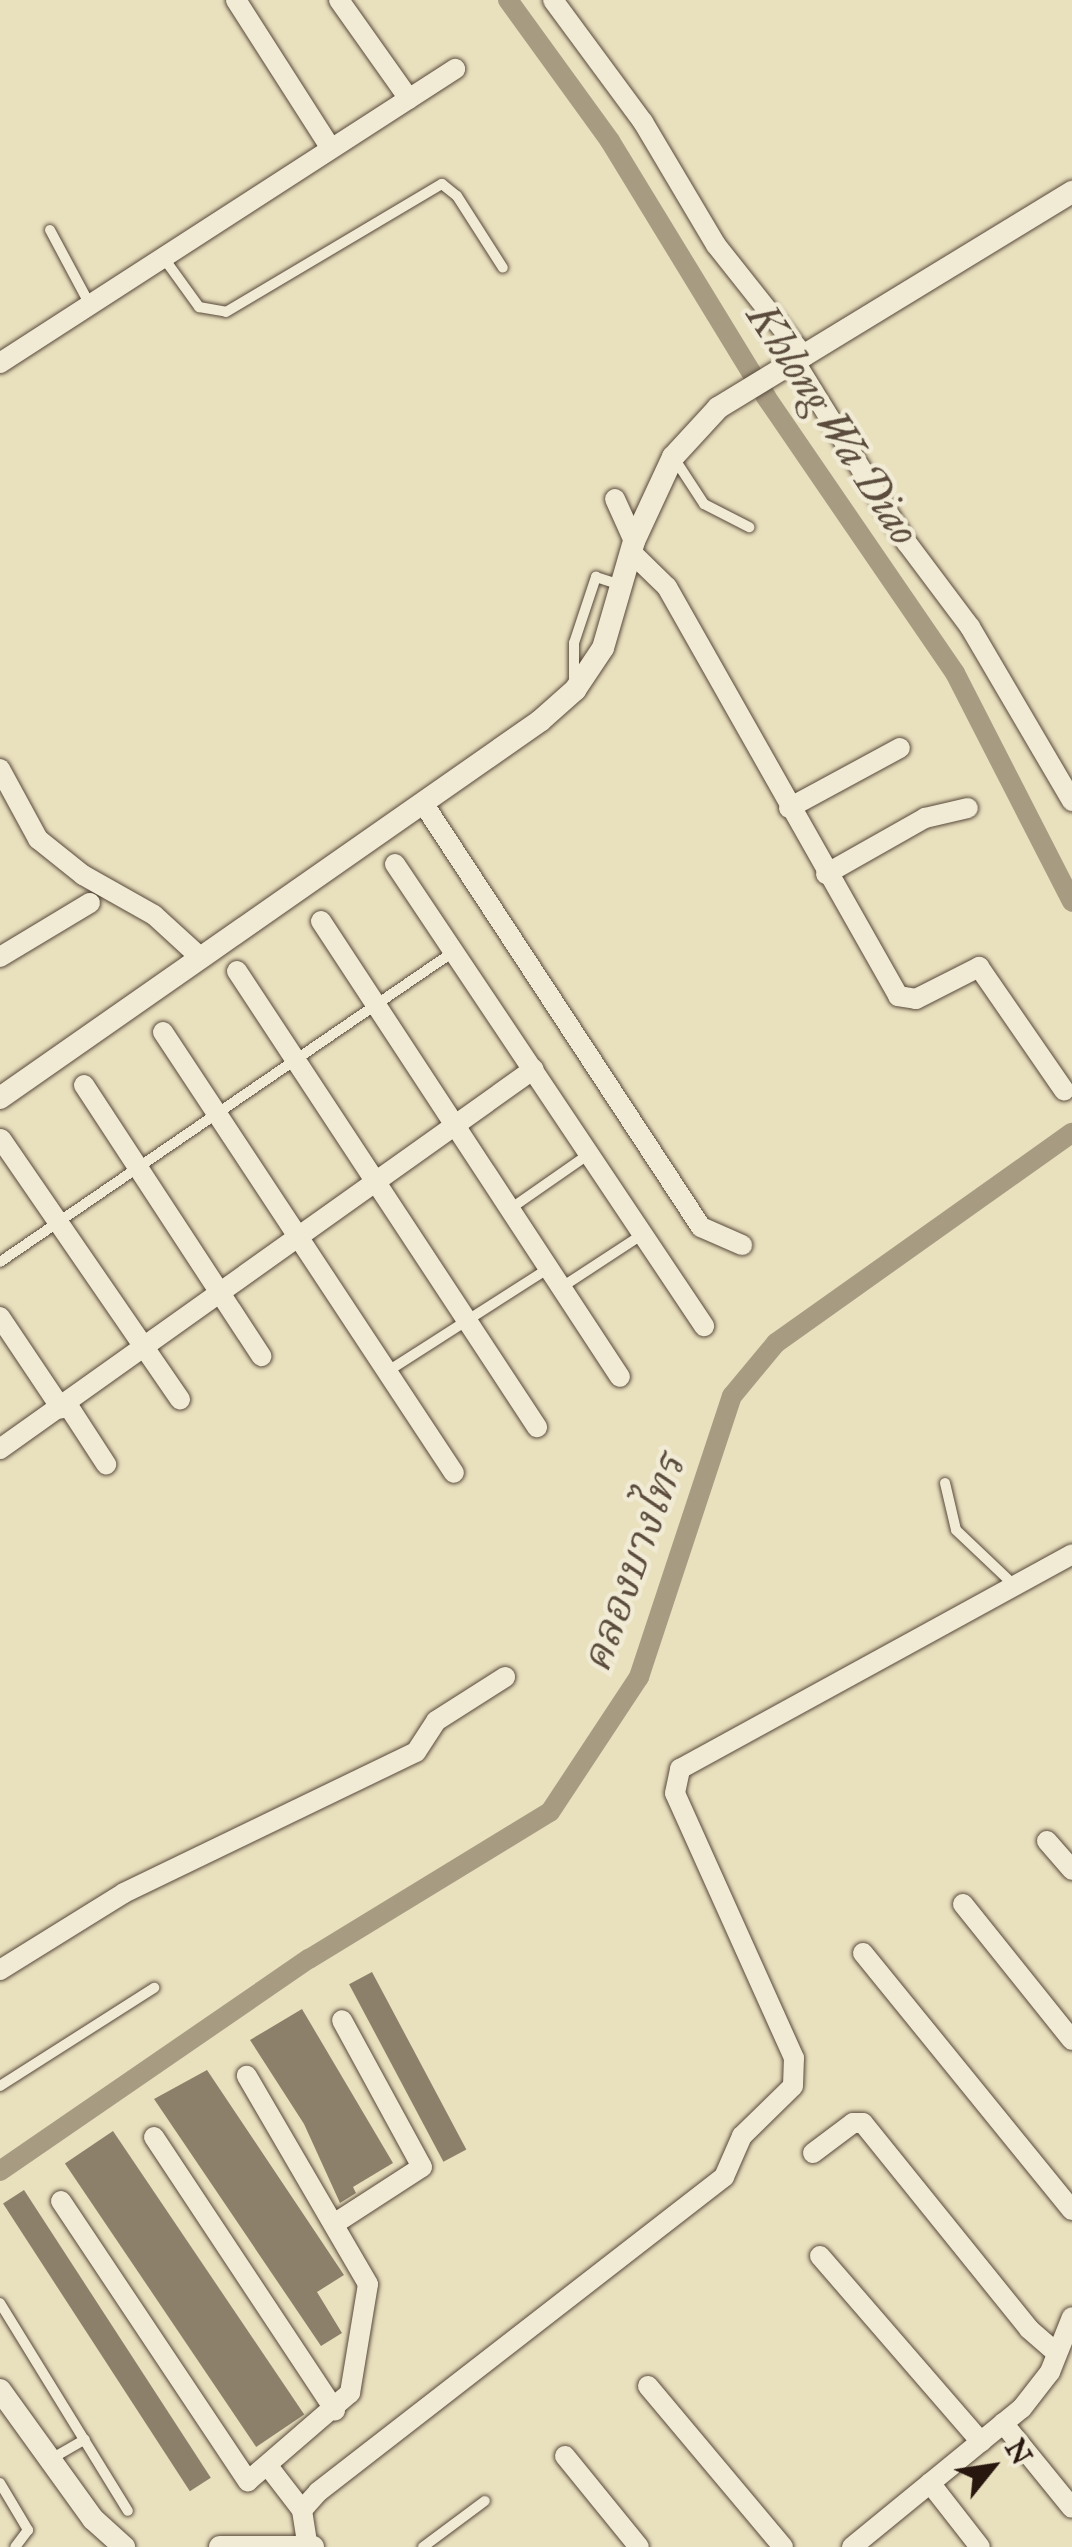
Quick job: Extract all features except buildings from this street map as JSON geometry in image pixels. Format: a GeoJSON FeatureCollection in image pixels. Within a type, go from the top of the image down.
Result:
{"type":"FeatureCollection","features":[{"type":"Feature","properties":{"kind":"street"},"geometry":{"type":"LineString","coordinates":[[236,0],[330,148]]}},
{"type":"Feature","properties":{"kind":"street"},"geometry":{"type":"LineString","coordinates":[[339,0],[408,98]]}},
{"type":"Feature","properties":{"kind":"street"},"geometry":{"type":"LineString","coordinates":[[553,0],[643,122],[716,245],[908,543],[970,627],[1072,801]]}},
{"type":"Feature","properties":{"kind":"street"},"geometry":{"type":"LineString","coordinates":[[0,363],[455,69]]}},
{"type":"Feature","properties":{"kind":"street"},"geometry":{"type":"LineString","coordinates":[[0,1098],[423,803],[575,690],[603,648],[632,546],[673,457],[694,429],[748,390],[1072,192]]}},
{"type":"Feature","properties":{"kind":"street"},"geometry":{"type":"LineString","coordinates":[[616,499],[632,546],[667,588],[898,996],[916,999],[978,967],[1064,1090]]}},
{"type":"Feature","properties":{"kind":"street"},"geometry":{"type":"LineString","coordinates":[[789,808],[900,748]]}},
{"type":"Feature","properties":{"kind":"street"},"geometry":{"type":"LineString","coordinates":[[0,769],[38,838],[82,875],[154,915],[201,958]]}},
{"type":"Feature","properties":{"kind":"street"},"geometry":{"type":"LineString","coordinates":[[423,803],[701,1226],[742,1245]]}},
{"type":"Feature","properties":{"kind":"street"},"geometry":{"type":"LineString","coordinates":[[826,874],[925,818],[968,808]]}},
{"type":"Feature","properties":{"kind":"street"},"geometry":{"type":"LineString","coordinates":[[396,864],[704,1326]]}},
{"type":"Feature","properties":{"kind":"street"},"geometry":{"type":"LineString","coordinates":[[0,957],[90,904]]}},
{"type":"Feature","properties":{"kind":"street"},"geometry":{"type":"LineString","coordinates":[[321,921],[620,1377]]}},
{"type":"Feature","properties":{"kind":"street"},"geometry":{"type":"LineString","coordinates":[[237,971],[537,1428]]}},
{"type":"Feature","properties":{"kind":"street"},"geometry":{"type":"LineString","coordinates":[[163,1032],[454,1473]]}},
{"type":"Feature","properties":{"kind":"street"},"geometry":{"type":"LineString","coordinates":[[0,1449],[148,1349],[534,1069]]}},
{"type":"Feature","properties":{"kind":"street"},"geometry":{"type":"LineString","coordinates":[[84,1086],[260,1356]]}},
{"type":"Feature","properties":{"kind":"street"},"geometry":{"type":"LineString","coordinates":[[2,1139],[180,1399]]}},
{"type":"Feature","properties":{"kind":"street"},"geometry":{"type":"LineString","coordinates":[[0,1316],[106,1464]]}},
{"type":"Feature","properties":{"kind":"street"},"geometry":{"type":"LineString","coordinates":[[302,2510],[724,2177],[742,2136],[793,2086],[794,2058],[675,1793],[680,1769],[1072,1554]]}},
{"type":"Feature","properties":{"kind":"street"},"geometry":{"type":"LineString","coordinates":[[0,1970],[124,1893],[416,1752],[436,1720],[505,1678]]}},
{"type":"Feature","properties":{"kind":"street"},"geometry":{"type":"LineString","coordinates":[[1047,1842],[1072,1870]]}},
{"type":"Feature","properties":{"kind":"street"},"geometry":{"type":"LineString","coordinates":[[962,1904],[1072,2040]]}},
{"type":"Feature","properties":{"kind":"street"},"geometry":{"type":"LineString","coordinates":[[863,1953],[1072,2210]]}},
{"type":"Feature","properties":{"kind":"street"},"geometry":{"type":"LineString","coordinates":[[337,2222],[422,2166],[342,2020]]}},
{"type":"Feature","properties":{"kind":"street"},"geometry":{"type":"LineString","coordinates":[[60,2201],[248,2481],[335,2410],[350,2392],[368,2284],[337,2222],[247,2076]]}},
{"type":"Feature","properties":{"kind":"street"},"geometry":{"type":"LineString","coordinates":[[812,2153],[853,2122],[862,2123],[1029,2330],[1066,2337],[1038,2391],[858,2545]]}},
{"type":"Feature","properties":{"kind":"street"},"geometry":{"type":"LineString","coordinates":[[154,2137],[335,2410]]}},
{"type":"Feature","properties":{"kind":"street"},"geometry":{"type":"LineString","coordinates":[[820,2256],[981,2442]]}},
{"type":"Feature","properties":{"kind":"street"},"geometry":{"type":"LineString","coordinates":[[648,2386],[783,2547]]}},
{"type":"Feature","properties":{"kind":"street"},"geometry":{"type":"LineString","coordinates":[[0,2390],[48,2461],[124,2547]]}},
{"type":"Feature","properties":{"kind":"street"},"geometry":{"type":"LineString","coordinates":[[1004,2423],[1072,2508]]}},
{"type":"Feature","properties":{"kind":"street"},"geometry":{"type":"LineString","coordinates":[[565,2456],[639,2547]]}},
{"type":"Feature","properties":{"kind":"street"},"geometry":{"type":"LineString","coordinates":[[220,2547],[310,2545],[302,2510],[268,2466]]}},
{"type":"Feature","properties":{"kind":"street"},"geometry":{"type":"LineString","coordinates":[[930,2483],[980,2547]]}},
{"type":"Feature","properties":{"kind":"lane"},"geometry":{"type":"LineString","coordinates":[[164,256],[199,307],[226,312],[442,184],[457,196],[503,268]]}},
{"type":"Feature","properties":{"kind":"lane"},"geometry":{"type":"LineString","coordinates":[[50,230],[89,303]]}},
{"type":"Feature","properties":{"kind":"lane"},"geometry":{"type":"LineString","coordinates":[[673,457],[704,504],[749,527]]}},
{"type":"Feature","properties":{"kind":"lane"},"geometry":{"type":"LineString","coordinates":[[0,1262],[455,951]]}},
{"type":"Feature","properties":{"kind":"lane"},"geometry":{"type":"LineString","coordinates":[[510,1209],[589,1154]]}},
{"type":"Feature","properties":{"kind":"lane"},"geometry":{"type":"LineString","coordinates":[[561,1288],[643,1234]]}},
{"type":"Feature","properties":{"kind":"lane"},"geometry":{"type":"LineString","coordinates":[[388,1371],[549,1268]]}},
{"type":"Feature","properties":{"kind":"lane"},"geometry":{"type":"LineString","coordinates":[[945,1483],[956,1530],[1013,1584]]}},
{"type":"Feature","properties":{"kind":"lane"},"geometry":{"type":"LineString","coordinates":[[0,2086],[154,1988]]}},
{"type":"Feature","properties":{"kind":"lane"},"geometry":{"type":"LineString","coordinates":[[0,2303],[128,2511]]}},
{"type":"Feature","properties":{"kind":"lane"},"geometry":{"type":"LineString","coordinates":[[48,2461],[85,2439]]}},
{"type":"Feature","properties":{"kind":"lane"},"geometry":{"type":"LineString","coordinates":[[0,2483],[28,2530],[15,2547]]}},
{"type":"Feature","properties":{"kind":"lane"},"geometry":{"type":"LineString","coordinates":[[423,2547],[485,2501]]}},
{"type":"Feature","properties":{"kind":"waterway","name":"Khlong Wa Diao"},"geometry":{"type":"LineString","coordinates":[[508,0],[610,141],[766,397],[955,673],[1072,902]]}},
{"type":"Feature","properties":{"kind":"waterway","name":"คลองบางไทร"},"geometry":{"type":"LineString","coordinates":[[0,2171],[309,1959],[550,1812],[639,1677],[732,1396],[776,1343],[1072,1133]]}}]}
